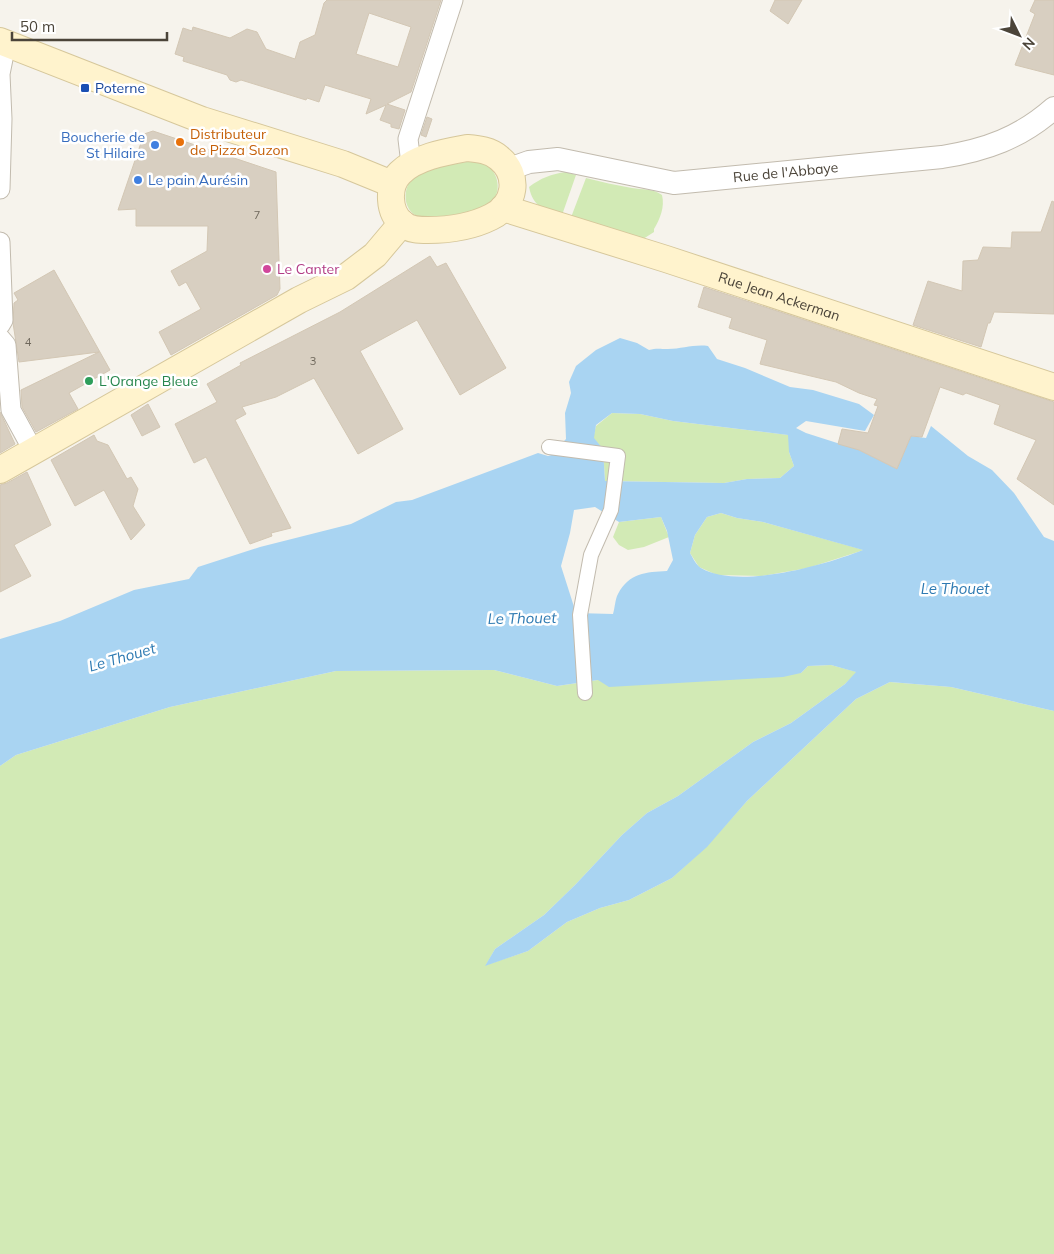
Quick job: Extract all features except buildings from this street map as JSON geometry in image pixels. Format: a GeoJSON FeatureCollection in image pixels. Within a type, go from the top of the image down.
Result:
{"type":"FeatureCollection","features":[{"type":"Feature","properties":{"kind":"main road"},"geometry":{"type":"LineString","coordinates":[[3,43],[202,120],[334,161],[392,184]]}},
{"type":"Feature","properties":{"kind":"main road"},"geometry":{"type":"LineString","coordinates":[[467,148],[484,150],[499,157],[509,169],[514,186],[510,198],[503,208],[492,217],[460,227],[419,230],[402,224],[395,215],[391,196],[392,184],[399,174],[411,164],[445,152],[467,148]]}},
{"type":"Feature","properties":{"kind":"main road","name":"Rue Jean Ackerman"},"geometry":{"type":"LineString","coordinates":[[503,208],[666,259],[1054,387]]}},
{"type":"Feature","properties":{"kind":"main road"},"geometry":{"type":"LineString","coordinates":[[0,470],[300,300],[346,277],[375,255],[402,224]]}},
{"type":"Feature","properties":{"kind":"street"},"geometry":{"type":"LineString","coordinates":[[411,164],[408,139],[453,0]]}},
{"type":"Feature","properties":{"kind":"street"},"geometry":{"type":"LineString","coordinates":[[0,189],[2,119],[0,74],[3,43]]}},
{"type":"Feature","properties":{"kind":"street","name":"Rue de l'Abbaye"},"geometry":{"type":"LineString","coordinates":[[509,169],[529,162],[558,159],[674,183],[942,157],[966,153],[993,145],[1037,123],[1054,108]]}},
{"type":"Feature","properties":{"kind":"street"},"geometry":{"type":"LineString","coordinates":[[0,242],[3,320],[0,325]]}},
{"type":"Feature","properties":{"kind":"street"},"geometry":{"type":"LineString","coordinates":[[0,338],[6,345],[11,410],[34,452]]}},
{"type":"Feature","properties":{"kind":"street"},"geometry":{"type":"LineString","coordinates":[[550,447],[618,456],[611,510],[591,555],[580,615],[585,693]]}},
{"type":"Feature","properties":{"kind":"green space"},"geometry":{"type":"Polygon","coordinates":[[[473,161],[488,166],[497,180],[496,196],[488,205],[471,212],[428,219],[421,218],[409,209],[406,202],[407,188],[415,175],[431,168],[473,161]]]}},
{"type":"Feature","properties":{"kind":"green space"},"geometry":{"type":"Polygon","coordinates":[[[566,172],[576,175],[561,218],[540,207],[533,199],[529,187],[546,177],[566,172]]]}},
{"type":"Feature","properties":{"kind":"green space"},"geometry":{"type":"Polygon","coordinates":[[[586,178],[651,190],[662,195],[662,208],[654,232],[640,241],[570,220],[586,178]]]}},
{"type":"Feature","properties":{"kind":"green space"},"geometry":{"type":"Polygon","coordinates":[[[612,413],[640,414],[673,421],[789,435],[789,452],[794,466],[780,478],[747,479],[724,483],[605,481],[603,449],[593,438],[596,426],[612,413]]]}},
{"type":"Feature","properties":{"kind":"green space"},"geometry":{"type":"Polygon","coordinates":[[[721,513],[737,518],[763,522],[864,550],[808,568],[762,576],[717,575],[699,567],[690,553],[695,535],[707,517],[721,513]]]}},
{"type":"Feature","properties":{"kind":"green space"},"geometry":{"type":"Polygon","coordinates":[[[661,517],[669,537],[644,547],[628,550],[619,545],[613,537],[619,522],[661,517]]]}},
{"type":"Feature","properties":{"kind":"green space"},"geometry":{"type":"Polygon","coordinates":[[[831,665],[857,672],[845,684],[791,723],[753,742],[678,796],[647,813],[622,835],[544,915],[495,949],[486,965],[528,951],[567,922],[600,908],[629,900],[672,878],[707,846],[747,801],[856,699],[890,682],[951,687],[1054,711],[1054,1254],[0,1254],[0,766],[16,755],[170,707],[336,671],[494,670],[557,686],[598,680],[801,673],[808,666],[831,665]]]}},
{"type":"Feature","properties":{"kind":"water","name":"Le Thouet"},"geometry":{"type":"Polygon","coordinates":[[[620,338],[637,343],[649,350],[708,346],[717,359],[745,368],[790,387],[813,390],[859,404],[874,415],[865,431],[806,421],[796,428],[806,433],[859,450],[897,469],[911,436],[926,438],[931,426],[968,456],[992,470],[1014,493],[1044,537],[1054,541],[1054,711],[951,687],[890,682],[856,699],[747,801],[707,847],[672,878],[629,900],[600,908],[567,922],[528,951],[485,966],[495,949],[544,915],[622,835],[647,813],[678,796],[753,742],[791,723],[845,684],[856,672],[831,665],[808,666],[801,673],[783,677],[609,687],[598,680],[557,686],[494,670],[336,671],[170,707],[16,755],[0,766],[0,639],[60,621],[134,590],[189,579],[198,567],[260,547],[351,524],[396,502],[412,500],[538,453],[548,456],[559,453],[561,444],[566,439],[565,413],[571,393],[569,382],[576,366],[596,350],[620,338]],[[612,413],[596,425],[594,438],[603,449],[605,481],[724,483],[747,479],[780,478],[794,466],[789,452],[788,435],[673,421],[640,414],[612,413]],[[595,507],[574,510],[561,566],[576,613],[613,614],[617,596],[627,582],[645,573],[667,571],[673,560],[667,531],[661,517],[619,522],[595,507]],[[721,513],[707,517],[695,535],[690,553],[699,567],[717,574],[737,577],[782,573],[827,562],[863,550],[763,522],[737,518],[721,513]]]}},
{"type":"Feature","properties":{"kind":"place","name":"Poterne"},"geometry":{"type":"Point","coordinates":[85,88]}},
{"type":"Feature","properties":{"kind":"place","name":"Distributeur de Pizza Suzon"},"geometry":{"type":"Point","coordinates":[180,142]}},
{"type":"Feature","properties":{"kind":"place","name":"Boucherie de St Hilaire"},"geometry":{"type":"Point","coordinates":[155,145]}},
{"type":"Feature","properties":{"kind":"place","name":"Le pain Aurésin"},"geometry":{"type":"Point","coordinates":[138,180]}},
{"type":"Feature","properties":{"kind":"place","name":"Le Canter"},"geometry":{"type":"Point","coordinates":[267,269]}},
{"type":"Feature","properties":{"kind":"place","name":"L'Orange Bleue"},"geometry":{"type":"Point","coordinates":[89,381]}}]}
